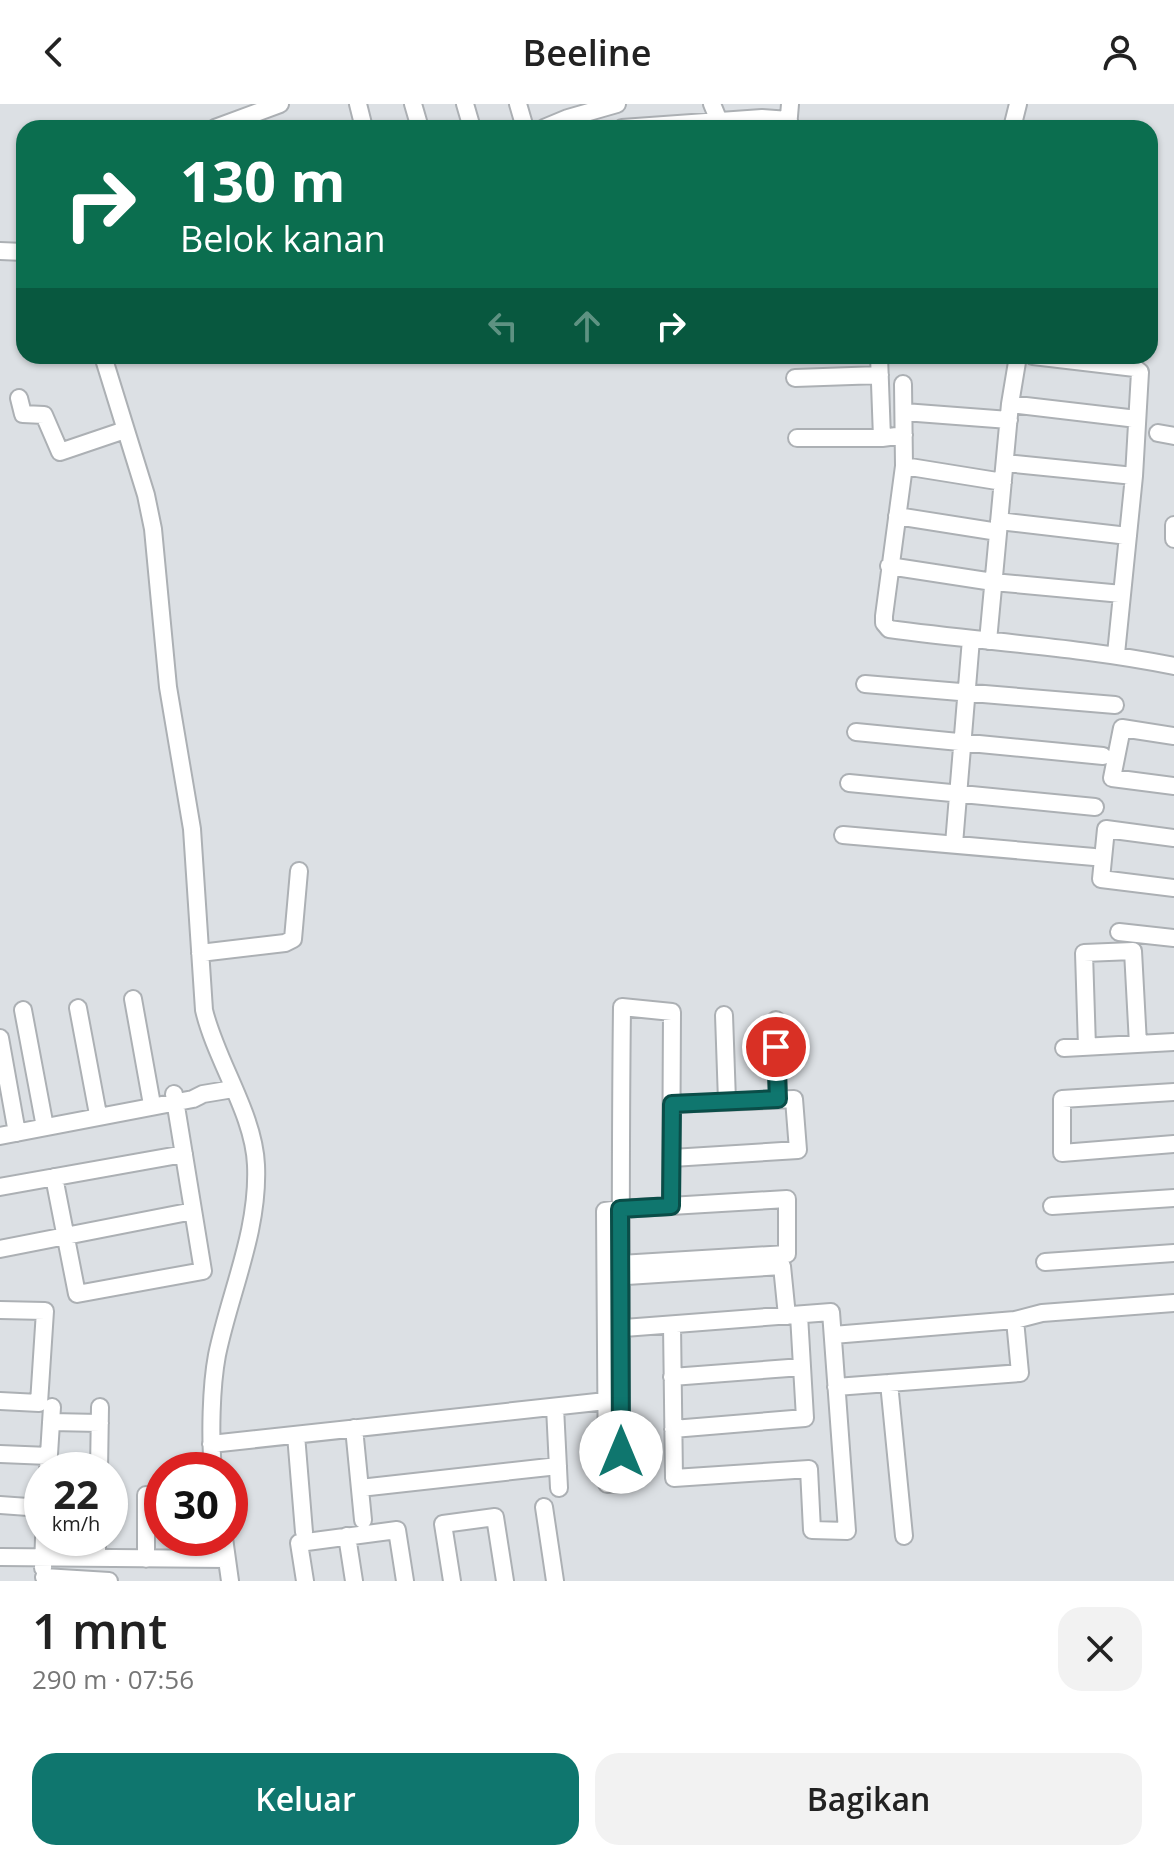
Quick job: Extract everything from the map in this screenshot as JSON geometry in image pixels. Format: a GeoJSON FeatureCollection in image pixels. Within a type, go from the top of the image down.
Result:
{"type":"FeatureCollection","features":[{"type":"Feature","properties":{"kind":"street"},"geometry":{"type":"LineString","coordinates":[[237,120],[280,104]]}},
{"type":"Feature","properties":{"kind":"street"},"geometry":{"type":"LineString","coordinates":[[563,120],[617,104]]}},
{"type":"Feature","properties":{"kind":"street"},"geometry":{"type":"LineString","coordinates":[[733,120],[789,117]]}},
{"type":"Feature","properties":{"kind":"street"},"geometry":{"type":"LineString","coordinates":[[105,364],[146,495],[153,529],[168,687],[192,829],[202,987],[209,1031],[233,1089],[256,1162],[253,1219],[217,1356],[212,1452]]}},
{"type":"Feature","properties":{"kind":"street"},"geometry":{"type":"LineString","coordinates":[[879,364],[882,438]]}},
{"type":"Feature","properties":{"kind":"street"},"geometry":{"type":"LineString","coordinates":[[954,844],[967,692],[993,582],[1017,364]]}},
{"type":"Feature","properties":{"kind":"street"},"geometry":{"type":"LineString","coordinates":[[1098,364],[1138,369],[1141,382],[1116,654]]}},
{"type":"Feature","properties":{"kind":"street"},"geometry":{"type":"LineString","coordinates":[[795,378],[880,375]]}},
{"type":"Feature","properties":{"kind":"street"},"geometry":{"type":"LineString","coordinates":[[903,384],[904,466],[889,566],[884,616],[886,626],[889,629],[979,640],[1116,654],[1174,666]]}},
{"type":"Feature","properties":{"kind":"street"},"geometry":{"type":"LineString","coordinates":[[19,398],[23,414],[44,415],[60,452],[125,430]]}},
{"type":"Feature","properties":{"kind":"street"},"geometry":{"type":"LineString","coordinates":[[904,412],[1010,412],[1137,419]]}},
{"type":"Feature","properties":{"kind":"street"},"geometry":{"type":"LineString","coordinates":[[797,438],[904,435]]}},
{"type":"Feature","properties":{"kind":"street"},"geometry":{"type":"LineString","coordinates":[[1005,463],[1134,476]]}},
{"type":"Feature","properties":{"kind":"street"},"geometry":{"type":"LineString","coordinates":[[904,466],[1003,482]]}},
{"type":"Feature","properties":{"kind":"street"},"geometry":{"type":"LineString","coordinates":[[897,516],[1128,536]]}},
{"type":"Feature","properties":{"kind":"street"},"geometry":{"type":"LineString","coordinates":[[1174,525],[1174,539]]}},
{"type":"Feature","properties":{"kind":"street"},"geometry":{"type":"LineString","coordinates":[[889,566],[993,582],[1122,594]]}},
{"type":"Feature","properties":{"kind":"street"},"geometry":{"type":"LineString","coordinates":[[865,684],[1115,705]]}},
{"type":"Feature","properties":{"kind":"street"},"geometry":{"type":"LineString","coordinates":[[1174,736],[1122,728],[1112,778],[1174,786]]}},
{"type":"Feature","properties":{"kind":"street"},"geometry":{"type":"LineString","coordinates":[[856,732],[1103,756]]}},
{"type":"Feature","properties":{"kind":"street"},"geometry":{"type":"LineString","coordinates":[[849,783],[1095,807]]}},
{"type":"Feature","properties":{"kind":"street"},"geometry":{"type":"LineString","coordinates":[[1174,838],[1106,829],[1101,879],[1174,888]]}},
{"type":"Feature","properties":{"kind":"street"},"geometry":{"type":"LineString","coordinates":[[843,835],[1094,857]]}},
{"type":"Feature","properties":{"kind":"street"},"geometry":{"type":"LineString","coordinates":[[200,953],[285,943],[293,939],[299,871]]}},
{"type":"Feature","properties":{"kind":"street"},"geometry":{"type":"LineString","coordinates":[[1119,932],[1174,938]]}},
{"type":"Feature","properties":{"kind":"street"},"geometry":{"type":"LineString","coordinates":[[1087,1047],[1084,953],[1133,951],[1138,1044]]}},
{"type":"Feature","properties":{"kind":"street"},"geometry":{"type":"LineString","coordinates":[[133,999],[151,1099]]}},
{"type":"Feature","properties":{"kind":"street"},"geometry":{"type":"LineString","coordinates":[[620,1209],[622,1007],[672,1012],[671,1206]]}},
{"type":"Feature","properties":{"kind":"street"},"geometry":{"type":"LineString","coordinates":[[78,1008],[97,1109]]}},
{"type":"Feature","properties":{"kind":"street"},"geometry":{"type":"LineString","coordinates":[[23,1010],[44,1123]]}},
{"type":"Feature","properties":{"kind":"street"},"geometry":{"type":"LineString","coordinates":[[724,1015],[727,1101]]}},
{"type":"Feature","properties":{"kind":"street"},"geometry":{"type":"LineString","coordinates":[[776,1020],[778,1099]]}},
{"type":"Feature","properties":{"kind":"street"},"geometry":{"type":"LineString","coordinates":[[0,1038],[8,1130],[192,1092],[203,1094],[233,1089]]}},
{"type":"Feature","properties":{"kind":"street"},"geometry":{"type":"LineString","coordinates":[[1064,1048],[1174,1042]]}},
{"type":"Feature","properties":{"kind":"street"},"geometry":{"type":"LineString","coordinates":[[1174,1092],[1062,1099],[1062,1153],[1174,1144]]}},
{"type":"Feature","properties":{"kind":"street"},"geometry":{"type":"LineString","coordinates":[[44,1123],[97,1109],[174,1098]]}},
{"type":"Feature","properties":{"kind":"street"},"geometry":{"type":"LineString","coordinates":[[54,1177],[77,1294],[203,1271],[174,1098]]}},
{"type":"Feature","properties":{"kind":"street"},"geometry":{"type":"LineString","coordinates":[[672,1104],[794,1099],[798,1150],[672,1158]]}},
{"type":"Feature","properties":{"kind":"street"},"geometry":{"type":"LineString","coordinates":[[0,1187],[184,1154]]}},
{"type":"Feature","properties":{"kind":"street"},"geometry":{"type":"LineString","coordinates":[[1052,1206],[1174,1198]]}},
{"type":"Feature","properties":{"kind":"street"},"geometry":{"type":"LineString","coordinates":[[613,1329],[621,1483],[607,1484],[606,1401],[615,1273],[605,1211],[787,1199],[787,1254],[615,1273]]}},
{"type":"Feature","properties":{"kind":"street"},"geometry":{"type":"LineString","coordinates":[[0,1249],[193,1211]]}},
{"type":"Feature","properties":{"kind":"street"},"geometry":{"type":"LineString","coordinates":[[1045,1262],[1174,1253]]}},
{"type":"Feature","properties":{"kind":"street"},"geometry":{"type":"LineString","coordinates":[[615,1273],[782,1266],[802,1367],[805,1418],[673,1429]]}},
{"type":"Feature","properties":{"kind":"street"},"geometry":{"type":"LineString","coordinates":[[833,1335],[1174,1303]]}},
{"type":"Feature","properties":{"kind":"street"},"geometry":{"type":"LineString","coordinates":[[0,1310],[45,1311],[39,1403],[0,1401]]}},
{"type":"Feature","properties":{"kind":"street"},"geometry":{"type":"LineString","coordinates":[[613,1329],[831,1312],[847,1531],[812,1530],[809,1469],[674,1478],[672,1325]]}},
{"type":"Feature","properties":{"kind":"street"},"geometry":{"type":"LineString","coordinates":[[836,1387],[1020,1373],[1015,1320]]}},
{"type":"Feature","properties":{"kind":"street"},"geometry":{"type":"LineString","coordinates":[[672,1377],[802,1367]]}},
{"type":"Feature","properties":{"kind":"street"},"geometry":{"type":"LineString","coordinates":[[889,1383],[904,1536]]}},
{"type":"Feature","properties":{"kind":"street"},"geometry":{"type":"LineString","coordinates":[[211,1444],[606,1401]]}},
{"type":"Feature","properties":{"kind":"street"},"geometry":{"type":"LineString","coordinates":[[555,1407],[559,1488]]}},
{"type":"Feature","properties":{"kind":"street"},"geometry":{"type":"LineString","coordinates":[[49,1452],[51,1415],[100,1415],[99,1452]]}},
{"type":"Feature","properties":{"kind":"street"},"geometry":{"type":"LineString","coordinates":[[354,1428],[363,1520]]}},
{"type":"Feature","properties":{"kind":"street"},"geometry":{"type":"LineString","coordinates":[[296,1435],[304,1532]]}},
{"type":"Feature","properties":{"kind":"street"},"geometry":{"type":"LineString","coordinates":[[0,1454],[24,1458]]}},
{"type":"Feature","properties":{"kind":"street"},"geometry":{"type":"LineString","coordinates":[[360,1488],[558,1466]]}},
{"type":"Feature","properties":{"kind":"street"},"geometry":{"type":"LineString","coordinates":[[0,1505],[24,1507]]}},
{"type":"Feature","properties":{"kind":"street"},"geometry":{"type":"LineString","coordinates":[[544,1507],[555,1581]]}},
{"type":"Feature","properties":{"kind":"street"},"geometry":{"type":"LineString","coordinates":[[452,1581],[443,1524],[495,1517],[505,1581]]}},
{"type":"Feature","properties":{"kind":"street"},"geometry":{"type":"LineString","coordinates":[[305,1581],[299,1543],[397,1530],[405,1581]]}},
{"type":"Feature","properties":{"kind":"street"},"geometry":{"type":"LineString","coordinates":[[347,1536],[354,1581]]}},
{"type":"Feature","properties":{"kind":"street"},"geometry":{"type":"LineString","coordinates":[[43,1556],[44,1579],[109,1581]]}},
{"type":"Feature","properties":{"kind":"street"},"geometry":{"type":"LineString","coordinates":[[227,1556],[230,1581]]}},
{"type":"Feature","properties":{"kind":"street"},"geometry":{"type":"LineString","coordinates":[[0,1557],[227,1559]]}},
{"type":"Feature","properties":{"kind":"route"},"geometry":{"type":"LineString","coordinates":[[621,1452],[620,1209],[671,1206],[672,1104],[778,1099],[776,1047]]}}]}
